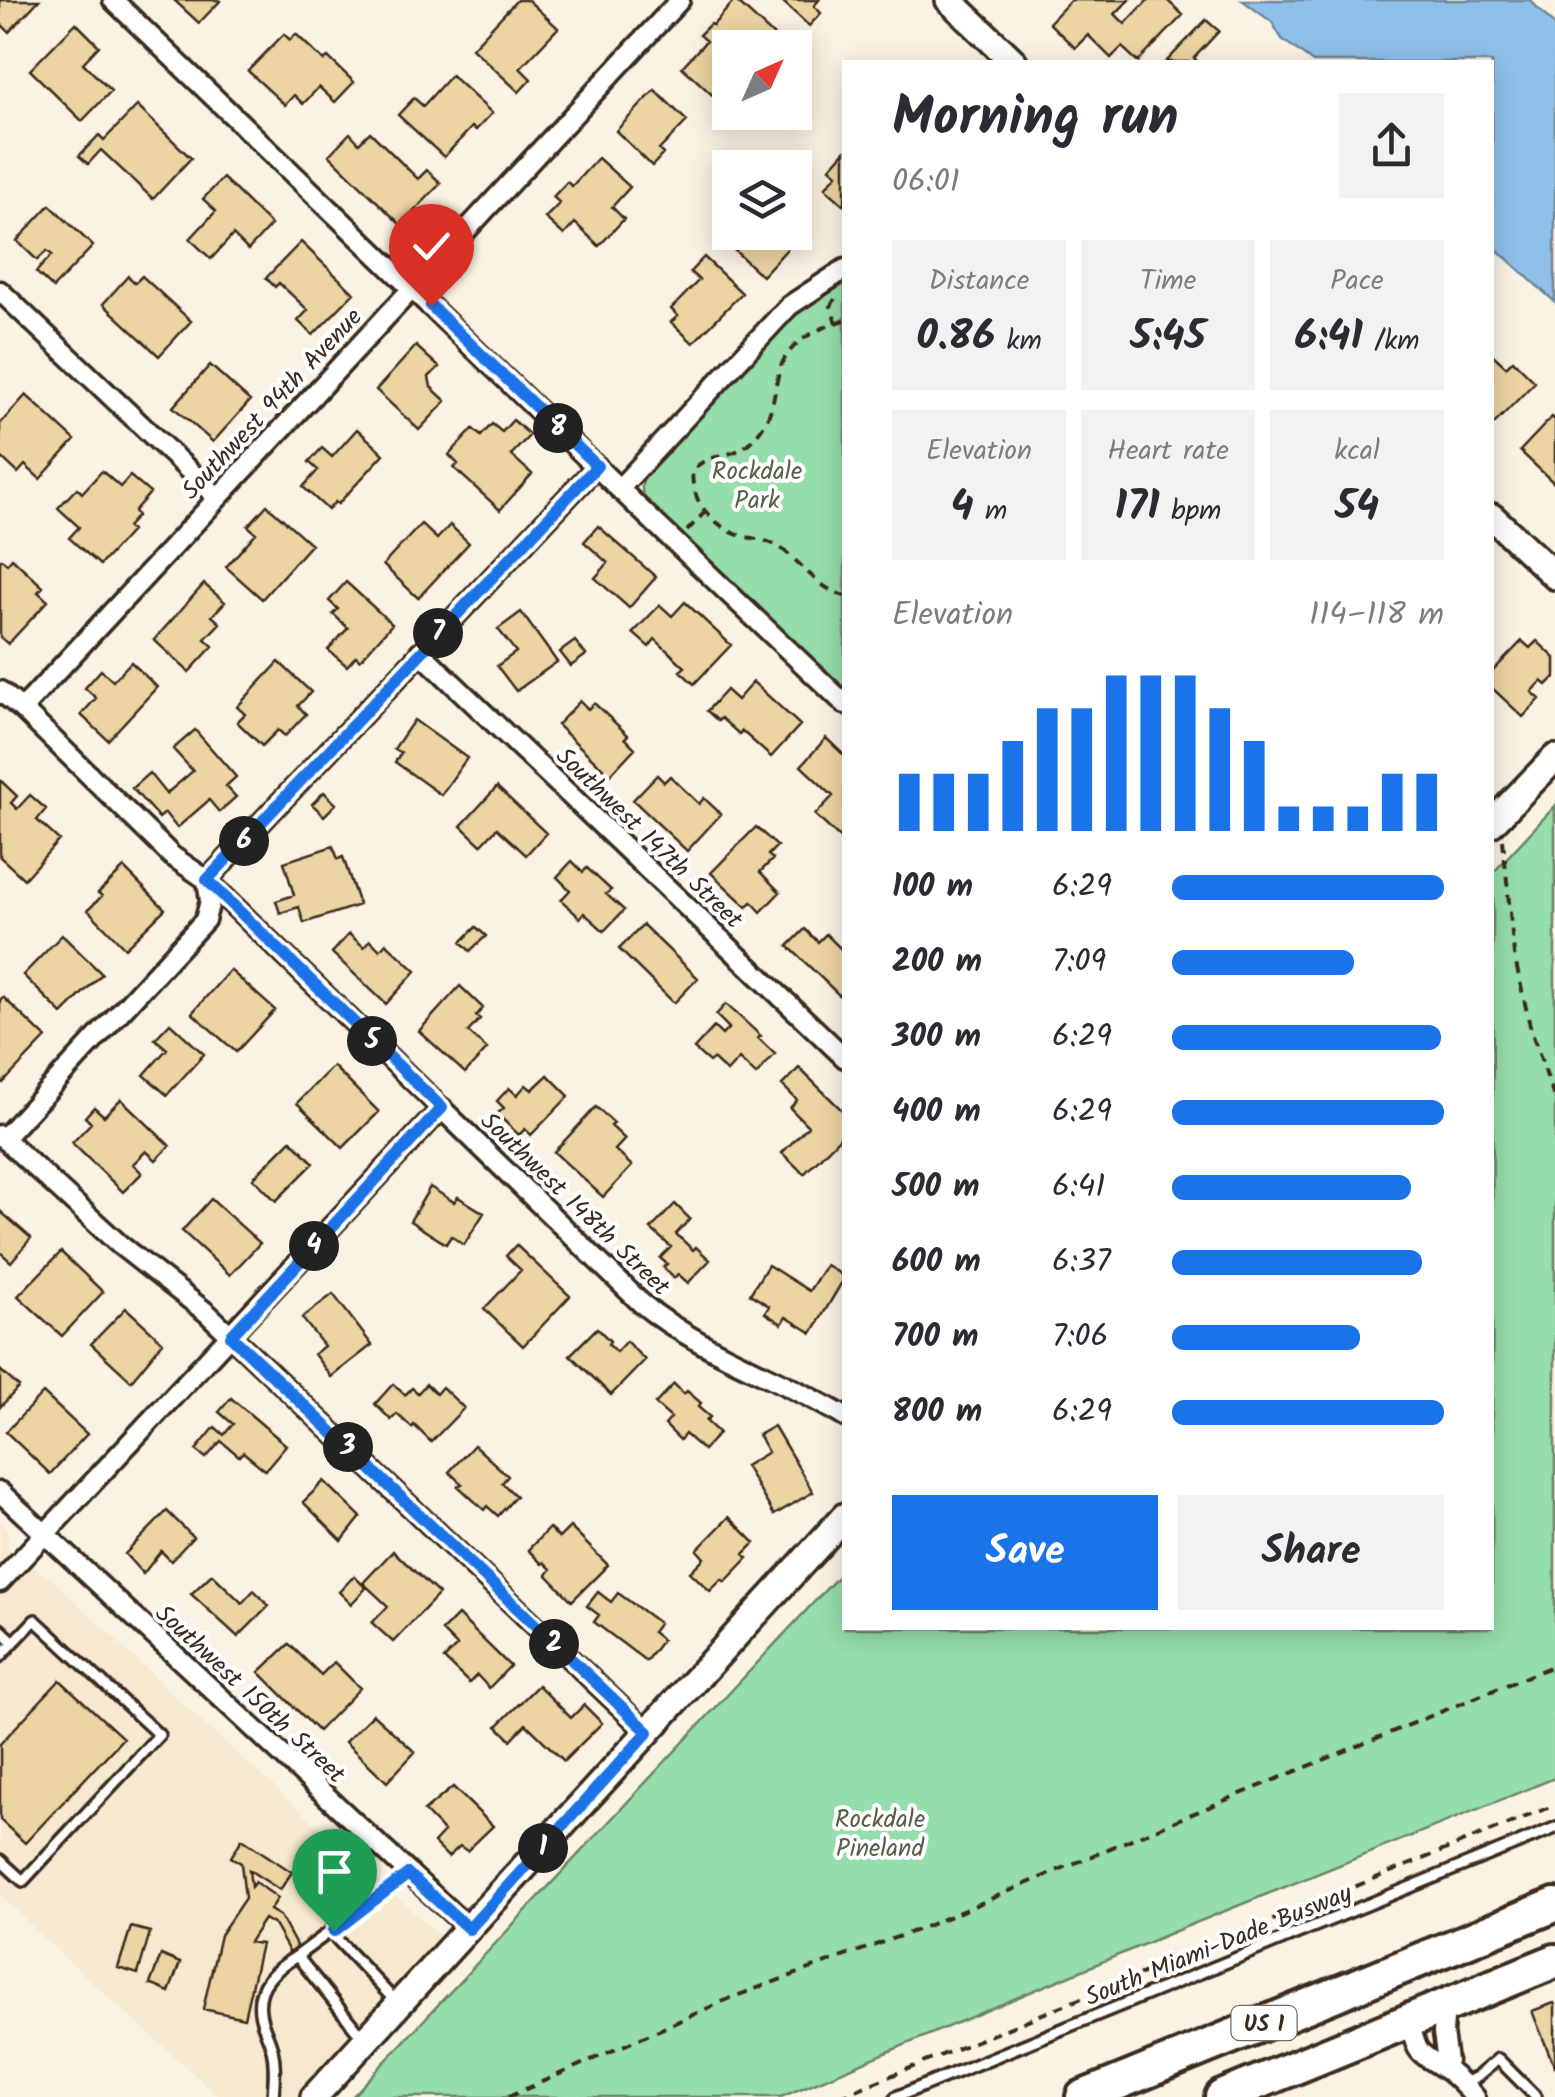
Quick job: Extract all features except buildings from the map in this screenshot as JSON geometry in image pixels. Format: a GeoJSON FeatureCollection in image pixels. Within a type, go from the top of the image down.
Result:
{"type":"FeatureCollection","features":[{"type":"Feature","properties":{"kind":"highway","name":"US 1"},"geometry":{"type":"LineString","coordinates":[[1082,2097],[1555,1905]]}},
{"type":"Feature","properties":{"kind":"highway"},"geometry":{"type":"LineString","coordinates":[[1409,2020],[1405,1998],[1408,1992],[1425,1978],[1446,1950]]}},
{"type":"Feature","properties":{"kind":"highway","name":"US 1"},"geometry":{"type":"LineString","coordinates":[[1222,2097],[1264,2089],[1409,2020],[1555,1960]]}},
{"type":"Feature","properties":{"kind":"street"},"geometry":{"type":"LineString","coordinates":[[113,0],[842,701]]}},
{"type":"Feature","properties":{"kind":"street","name":"Southwest 94th Avenue"},"geometry":{"type":"LineString","coordinates":[[22,709],[680,0]]}},
{"type":"Feature","properties":{"kind":"street"},"geometry":{"type":"LineString","coordinates":[[948,0],[1012,60]]}},
{"type":"Feature","properties":{"kind":"street"},"geometry":{"type":"LineString","coordinates":[[620,489],[789,306],[842,271]]}},
{"type":"Feature","properties":{"kind":"street"},"geometry":{"type":"LineString","coordinates":[[0,291],[217,497]]}},
{"type":"Feature","properties":{"kind":"street"},"geometry":{"type":"LineString","coordinates":[[597,466],[207,880],[210,901],[205,920],[2,1136],[120,1245],[231,1336],[648,1732]]}},
{"type":"Feature","properties":{"kind":"street"},"geometry":{"type":"LineString","coordinates":[[1494,518],[1555,576]]}},
{"type":"Feature","properties":{"kind":"street","name":"Southwest 147th Street"},"geometry":{"type":"LineString","coordinates":[[420,652],[842,1055]]}},
{"type":"Feature","properties":{"kind":"street","name":"Southwest 148th Street"},"geometry":{"type":"LineString","coordinates":[[0,691],[172,856],[207,880],[614,1279],[657,1316],[699,1343],[803,1392],[842,1415]]}},
{"type":"Feature","properties":{"kind":"street"},"geometry":{"type":"LineString","coordinates":[[1496,819],[1555,758]]}},
{"type":"Feature","properties":{"kind":"street"},"geometry":{"type":"LineString","coordinates":[[0,1582],[442,1108]]}},
{"type":"Feature","properties":{"kind":"street","name":"Southwest 150th Street"},"geometry":{"type":"LineString","coordinates":[[0,1492],[469,1929]]}},
{"type":"Feature","properties":{"kind":"street"},"geometry":{"type":"LineString","coordinates":[[314,2097],[842,1519]]}},
{"type":"Feature","properties":{"kind":"street"},"geometry":{"type":"LineString","coordinates":[[1445,2068],[1446,2005]]}},
{"type":"Feature","properties":{"kind":"street"},"geometry":{"type":"LineString","coordinates":[[1409,2020],[1420,2053],[1445,2068],[1468,2090]]}},
{"type":"Feature","properties":{"kind":"lane"},"geometry":{"type":"LineString","coordinates":[[0,1657],[35,1620],[159,1735],[22,1882],[0,1860]]}},
{"type":"Feature","properties":{"kind":"lane"},"geometry":{"type":"LineString","coordinates":[[0,1629],[14,1642]]}},
{"type":"Feature","properties":{"kind":"lane","name":"South Miami-Dade Busway"},"geometry":{"type":"LineString","coordinates":[[896,2097],[1555,1828]]}},
{"type":"Feature","properties":{"kind":"lane"},"geometry":{"type":"LineString","coordinates":[[273,2097],[274,2058],[260,2012],[264,1983],[408,1874]]}},
{"type":"Feature","properties":{"kind":"lane"},"geometry":{"type":"LineString","coordinates":[[331,1933],[398,2004]]}},
{"type":"Feature","properties":{"kind":"lane"},"geometry":{"type":"LineString","coordinates":[[297,1956],[365,2040]]}},
{"type":"Feature","properties":{"kind":"lane"},"geometry":{"type":"LineString","coordinates":[[1468,2090],[1498,2059],[1536,2097]]}},
{"type":"Feature","properties":{"kind":"path"},"geometry":{"type":"LineString","coordinates":[[836,323],[831,306],[840,292]]}},
{"type":"Feature","properties":{"kind":"path"},"geometry":{"type":"LineString","coordinates":[[842,321],[821,328],[784,357],[774,404],[764,426],[745,447],[706,460],[692,477],[704,512],[734,533],[774,543],[821,586],[842,595]]}},
{"type":"Feature","properties":{"kind":"path"},"geometry":{"type":"LineString","coordinates":[[682,536],[704,512]]}},
{"type":"Feature","properties":{"kind":"path"},"geometry":{"type":"LineString","coordinates":[[1496,819],[1514,954],[1531,1030],[1555,1100]]}},
{"type":"Feature","properties":{"kind":"path"},"geometry":{"type":"LineString","coordinates":[[508,2097],[733,1996],[922,1928],[1555,1666]]}},
{"type":"Feature","properties":{"kind":"path"},"geometry":{"type":"LineString","coordinates":[[839,2097],[1555,1805]]}},
{"type":"Feature","properties":{"kind":"shaded area"},"geometry":{"type":"Polygon","coordinates":[[[0,1522],[7,1529],[10,1554],[52,1579],[205,1725],[445,1940],[302,2097],[219,2097],[0,1894],[0,1522]]]}},
{"type":"Feature","properties":{"kind":"green space","name":"Rockdale Park"},"geometry":{"type":"Polygon","coordinates":[[[842,286],[842,686],[651,506],[642,485],[644,477],[806,307],[842,286]]]}},
{"type":"Feature","properties":{"kind":"green space","name":"Rockdale Pineland"},"geometry":{"type":"Polygon","coordinates":[[[1555,806],[1555,1778],[1173,1932],[781,2097],[352,2097],[842,1572],[842,1630],[1494,1630],[1494,872],[1555,806]]]}},
{"type":"Feature","properties":{"kind":"water"},"geometry":{"type":"Polygon","coordinates":[[[1242,0],[1530,0],[1555,26],[1555,302],[1494,247],[1494,60],[1310,60],[1282,39],[1272,22],[1242,0]]]}},
{"type":"Feature","properties":{"kind":"route"},"geometry":{"type":"LineString","coordinates":[[334,1931],[408,1874],[469,1929],[648,1732],[231,1336],[442,1108],[207,880],[597,466],[431,306]]}}]}
